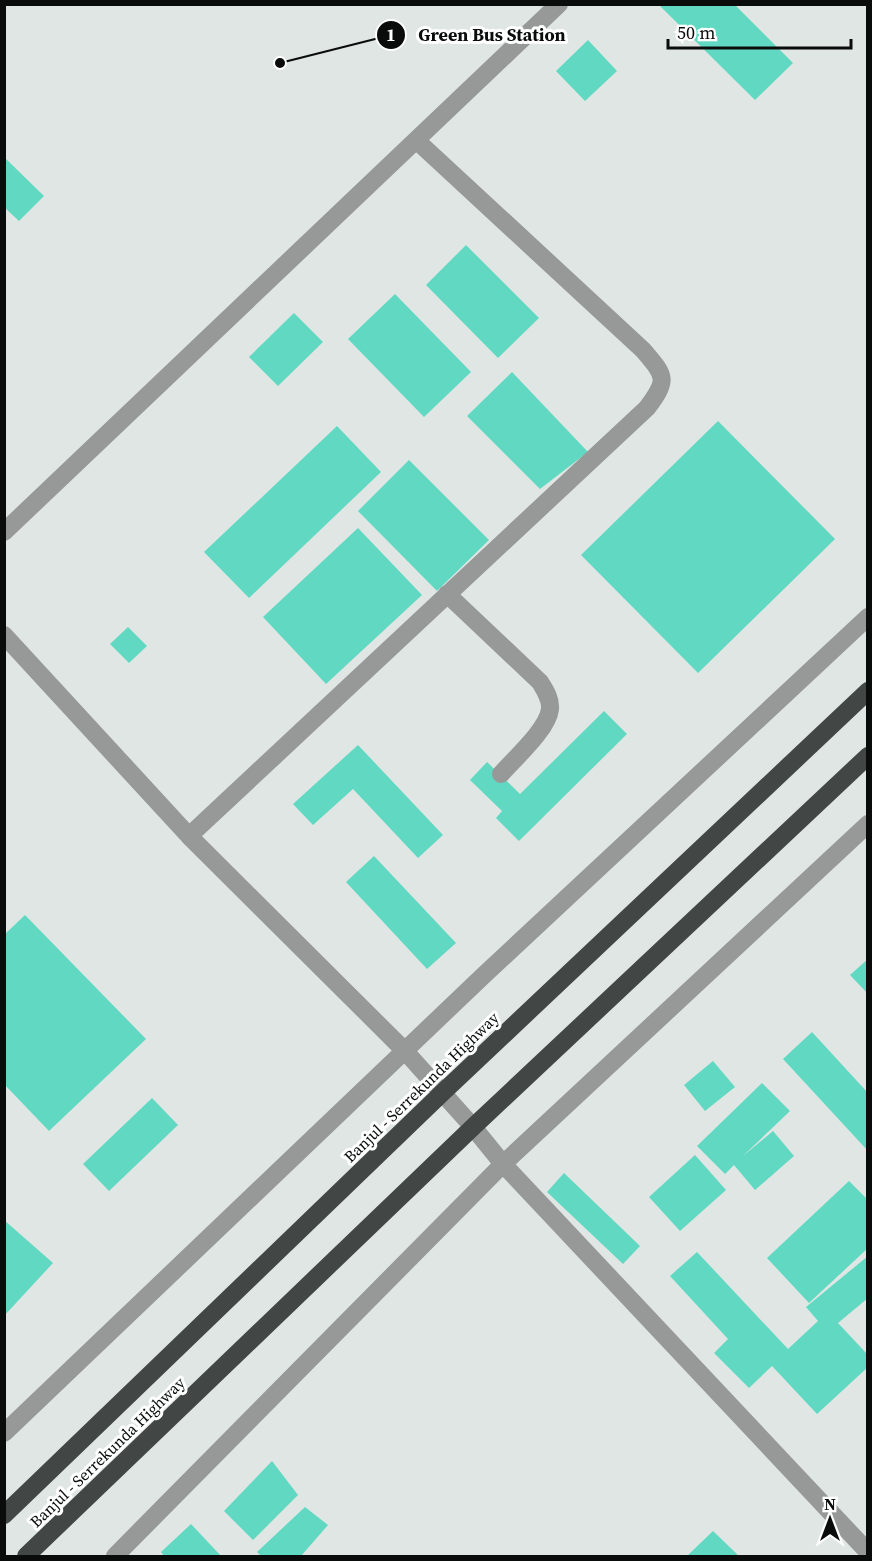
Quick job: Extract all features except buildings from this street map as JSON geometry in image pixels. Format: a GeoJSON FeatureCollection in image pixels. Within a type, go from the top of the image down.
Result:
{"type":"FeatureCollection","features":[{"type":"Feature","properties":{"kind":"highway","name":"Banjul - Serrekunda Highway"},"geometry":{"type":"LineString","coordinates":[[4,1515],[441,1094],[867,691]]}},
{"type":"Feature","properties":{"kind":"highway","name":"Banjul - Serrekunda Highway"},"geometry":{"type":"LineString","coordinates":[[26,1557],[473,1127],[867,756]]}},
{"type":"Feature","properties":{"kind":"street"},"geometry":{"type":"LineString","coordinates":[[4,532],[559,4]]}},
{"type":"Feature","properties":{"kind":"street"},"geometry":{"type":"LineString","coordinates":[[189,836],[647,408],[660,391],[662,376],[643,350],[416,140]]}},
{"type":"Feature","properties":{"kind":"street"},"geometry":{"type":"LineString","coordinates":[[447,594],[540,682],[548,696],[550,707],[544,723],[501,774]]}},
{"type":"Feature","properties":{"kind":"street"},"geometry":{"type":"LineString","coordinates":[[4,1433],[579,885],[867,616]]}},
{"type":"Feature","properties":{"kind":"street"},"geometry":{"type":"LineString","coordinates":[[4,635],[189,836],[405,1051],[503,1164],[867,1552]]}},
{"type":"Feature","properties":{"kind":"street"},"geometry":{"type":"LineString","coordinates":[[115,1557],[503,1164],[867,824]]}},
{"type":"Feature","properties":{"kind":"place","name":"Green Bus Station"},"geometry":{"type":"Point","coordinates":[280,63]}}]}
